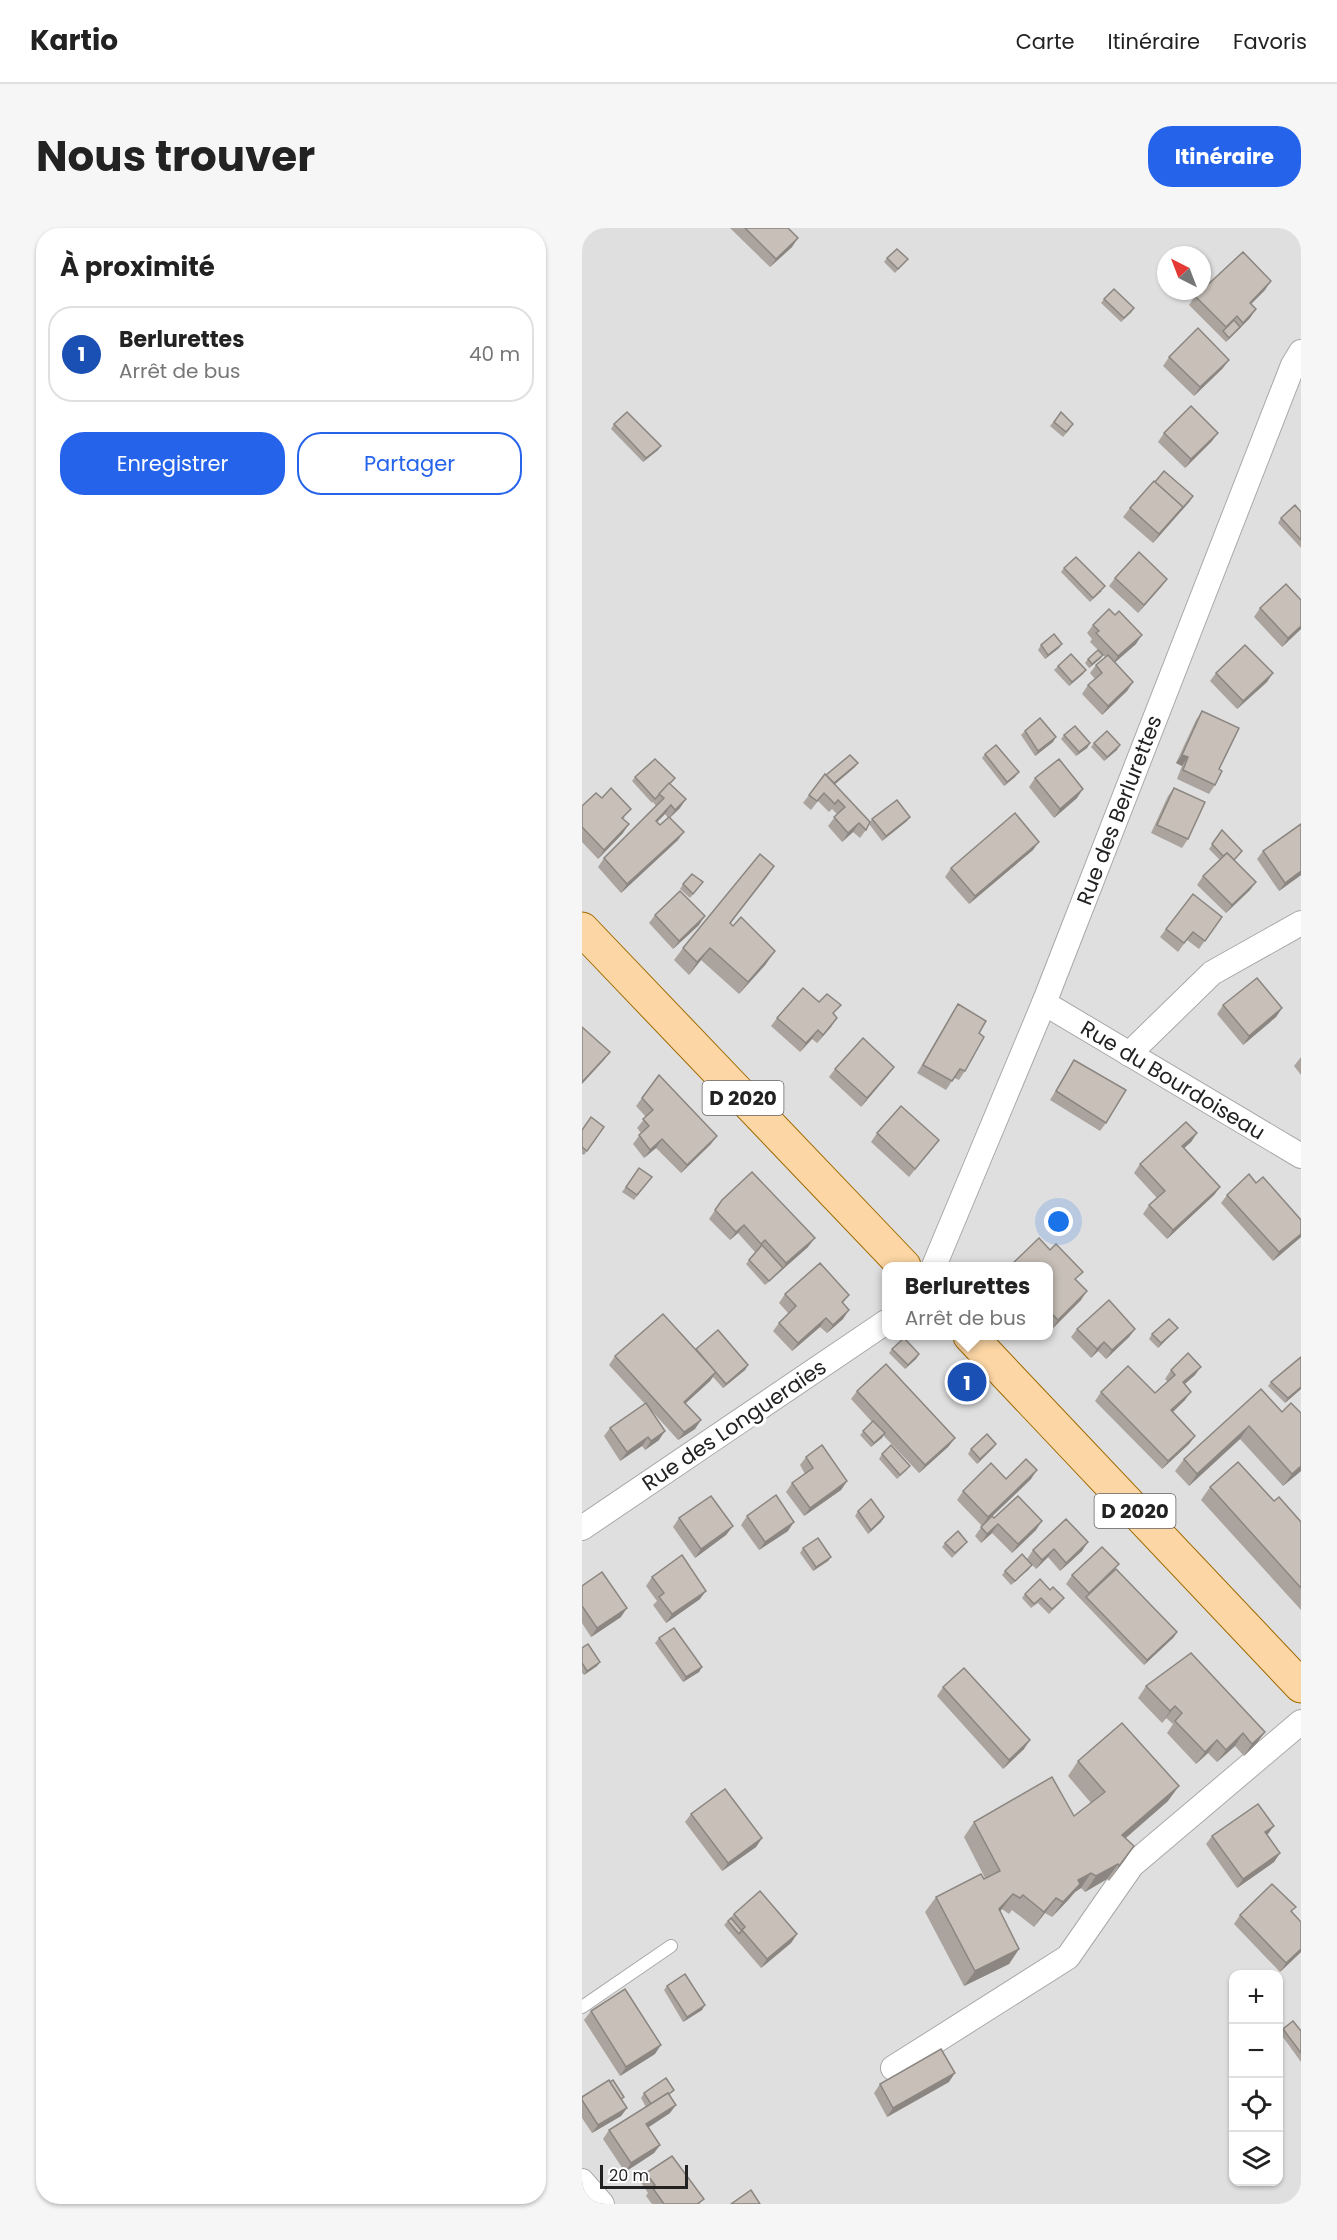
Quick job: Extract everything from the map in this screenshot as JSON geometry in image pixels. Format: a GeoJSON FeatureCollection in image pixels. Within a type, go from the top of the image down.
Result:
{"type":"FeatureCollection","features":[{"type":"Feature","properties":{"kind":"main road","name":"D 2020"},"geometry":{"type":"LineString","coordinates":[[582,929],[900,1262]]}},
{"type":"Feature","properties":{"kind":"main road","name":"D 2020"},"geometry":{"type":"LineString","coordinates":[[975,1340],[1301,1686]]}},
{"type":"Feature","properties":{"kind":"street","name":"Rue des Berlurettes"},"geometry":{"type":"LineString","coordinates":[[936,1262],[1044,1003],[1293,365],[1301,352]]}},
{"type":"Feature","properties":{"kind":"street"},"geometry":{"type":"LineString","coordinates":[[1129,1054],[1212,973],[1301,923]]}},
{"type":"Feature","properties":{"kind":"street","name":"Rue du Bourdoiseau"},"geometry":{"type":"LineString","coordinates":[[1044,1003],[1301,1156]]}},
{"type":"Feature","properties":{"kind":"street","name":"Rue des Longueraies"},"geometry":{"type":"LineString","coordinates":[[582,1528],[882,1325]]}},
{"type":"Feature","properties":{"kind":"street"},"geometry":{"type":"LineString","coordinates":[[893,2068],[1068,1956],[1132,1865],[1301,1722]]}},
{"type":"Feature","properties":{"kind":"street"},"geometry":{"type":"LineString","coordinates":[[582,2181],[602,2204]]}},
{"type":"Feature","properties":{"kind":"lane"},"geometry":{"type":"LineString","coordinates":[[582,2007],[671,1946]]}},
{"type":"Feature","properties":{"kind":"shaded area"},"geometry":{"type":"Polygon","coordinates":[[[582,228],[1301,228],[1301,2204],[582,2204],[582,228]]]}},
{"type":"Feature","properties":{"kind":"building"},"geometry":{"type":"Polygon","coordinates":[[[745,228],[788,228],[798,238],[776,259],[745,228]]]}},
{"type":"Feature","properties":{"kind":"building"},"geometry":{"type":"Polygon","coordinates":[[[897,249],[908,259],[898,269],[887,258],[897,249]]]}},
{"type":"Feature","properties":{"kind":"building"},"geometry":{"type":"Polygon","coordinates":[[[1243,252],[1271,281],[1250,303],[1256,309],[1243,323],[1237,316],[1226,327],[1199,300],[1211,300],[1211,282],[1243,252]]]}},
{"type":"Feature","properties":{"kind":"building"},"geometry":{"type":"Polygon","coordinates":[[[1114,289],[1134,308],[1124,318],[1104,299],[1114,289]]]}},
{"type":"Feature","properties":{"kind":"building"},"geometry":{"type":"Polygon","coordinates":[[[1234,320],[1240,327],[1229,338],[1223,331],[1234,320]]]}},
{"type":"Feature","properties":{"kind":"building"},"geometry":{"type":"Polygon","coordinates":[[[1198,328],[1229,360],[1200,387],[1169,357],[1198,328]]]}},
{"type":"Feature","properties":{"kind":"building"},"geometry":{"type":"Polygon","coordinates":[[[1191,406],[1218,433],[1191,459],[1164,433],[1191,406]]]}},
{"type":"Feature","properties":{"kind":"building"},"geometry":{"type":"Polygon","coordinates":[[[627,412],[661,446],[646,458],[614,424],[627,412]]]}},
{"type":"Feature","properties":{"kind":"building"},"geometry":{"type":"Polygon","coordinates":[[[1061,412],[1073,424],[1066,432],[1054,422],[1061,412]]]}},
{"type":"Feature","properties":{"kind":"building"},"geometry":{"type":"Polygon","coordinates":[[[1164,471],[1193,496],[1180,511],[1183,507],[1155,482],[1164,471]]]}},
{"type":"Feature","properties":{"kind":"building"},"geometry":{"type":"Polygon","coordinates":[[[1154,481],[1183,507],[1159,534],[1130,508],[1154,481]]]}},
{"type":"Feature","properties":{"kind":"building"},"geometry":{"type":"Polygon","coordinates":[[[1295,505],[1301,512],[1301,540],[1281,518],[1295,505]]]}},
{"type":"Feature","properties":{"kind":"building"},"geometry":{"type":"Polygon","coordinates":[[[1139,552],[1167,579],[1144,605],[1115,578],[1139,552]]]}},
{"type":"Feature","properties":{"kind":"building"},"geometry":{"type":"Polygon","coordinates":[[[1076,557],[1105,586],[1093,598],[1064,568],[1076,557]]]}},
{"type":"Feature","properties":{"kind":"building"},"geometry":{"type":"Polygon","coordinates":[[[1286,584],[1301,600],[1301,626],[1288,638],[1260,608],[1286,584]]]}},
{"type":"Feature","properties":{"kind":"building"},"geometry":{"type":"Polygon","coordinates":[[[1109,609],[1115,615],[1119,611],[1142,635],[1118,656],[1096,633],[1099,631],[1093,625],[1109,609]]]}},
{"type":"Feature","properties":{"kind":"building"},"geometry":{"type":"Polygon","coordinates":[[[1054,634],[1062,644],[1048,655],[1041,645],[1054,634]]]}},
{"type":"Feature","properties":{"kind":"building"},"geometry":{"type":"Polygon","coordinates":[[[1245,645],[1273,673],[1243,701],[1216,673],[1245,645]]]}},
{"type":"Feature","properties":{"kind":"building"},"geometry":{"type":"Polygon","coordinates":[[[1098,650],[1103,655],[1092,664],[1088,659],[1098,650]]]}},
{"type":"Feature","properties":{"kind":"building"},"geometry":{"type":"Polygon","coordinates":[[[1071,654],[1086,670],[1072,682],[1058,666],[1071,654]]]}},
{"type":"Feature","properties":{"kind":"building"},"geometry":{"type":"Polygon","coordinates":[[[1108,655],[1133,682],[1108,706],[1088,685],[1102,673],[1096,665],[1108,655]]]}},
{"type":"Feature","properties":{"kind":"building"},"geometry":{"type":"Polygon","coordinates":[[[1202,711],[1239,728],[1219,769],[1222,771],[1215,785],[1183,770],[1188,757],[1182,755],[1202,711]]]}},
{"type":"Feature","properties":{"kind":"building"},"geometry":{"type":"Polygon","coordinates":[[[1040,718],[1056,737],[1038,751],[1025,731],[1040,718]]]}},
{"type":"Feature","properties":{"kind":"building"},"geometry":{"type":"Polygon","coordinates":[[[1075,726],[1090,743],[1079,752],[1064,735],[1075,726]]]}},
{"type":"Feature","properties":{"kind":"building"},"geometry":{"type":"Polygon","coordinates":[[[1107,731],[1120,745],[1107,757],[1094,743],[1107,731]]]}},
{"type":"Feature","properties":{"kind":"building"},"geometry":{"type":"Polygon","coordinates":[[[996,745],[1019,772],[1007,782],[985,754],[996,745]]]}},
{"type":"Feature","properties":{"kind":"building"},"geometry":{"type":"Polygon","coordinates":[[[850,755],[858,763],[834,783],[826,775],[850,755]]]}},
{"type":"Feature","properties":{"kind":"building"},"geometry":{"type":"Polygon","coordinates":[[[655,759],[675,778],[655,799],[635,777],[655,759]]]}},
{"type":"Feature","properties":{"kind":"building"},"geometry":{"type":"Polygon","coordinates":[[[1059,759],[1083,789],[1060,809],[1035,778],[1059,759]]]}},
{"type":"Feature","properties":{"kind":"building"},"geometry":{"type":"Polygon","coordinates":[[[825,774],[870,822],[866,830],[859,823],[848,833],[834,817],[845,807],[838,800],[835,804],[824,793],[817,801],[809,795],[825,774]]]}},
{"type":"Feature","properties":{"kind":"building"},"geometry":{"type":"Polygon","coordinates":[[[669,783],[686,799],[675,810],[671,805],[656,821],[660,825],[669,817],[684,832],[627,884],[604,858],[664,798],[659,794],[669,783]]]}},
{"type":"Feature","properties":{"kind":"building"},"geometry":{"type":"Polygon","coordinates":[[[611,788],[631,809],[622,818],[629,824],[604,850],[582,827],[582,806],[596,793],[602,798],[611,788]]]}},
{"type":"Feature","properties":{"kind":"building"},"geometry":{"type":"Polygon","coordinates":[[[1174,788],[1205,802],[1188,839],[1157,825],[1174,788]]]}},
{"type":"Feature","properties":{"kind":"building"},"geometry":{"type":"Polygon","coordinates":[[[897,800],[910,817],[886,836],[872,819],[897,800]]]}},
{"type":"Feature","properties":{"kind":"building"},"geometry":{"type":"Polygon","coordinates":[[[1015,813],[1039,842],[975,896],[951,868],[1015,813]]]}},
{"type":"Feature","properties":{"kind":"building"},"geometry":{"type":"Polygon","coordinates":[[[1301,824],[1301,871],[1285,883],[1263,851],[1301,824]]]}},
{"type":"Feature","properties":{"kind":"building"},"geometry":{"type":"Polygon","coordinates":[[[1222,830],[1242,851],[1234,860],[1227,853],[1223,856],[1212,844],[1222,830]]]}},
{"type":"Feature","properties":{"kind":"building"},"geometry":{"type":"Polygon","coordinates":[[[1227,853],[1256,882],[1232,905],[1203,876],[1227,853]]]}},
{"type":"Feature","properties":{"kind":"building"},"geometry":{"type":"Polygon","coordinates":[[[760,854],[774,866],[730,923],[733,926],[741,917],[775,951],[748,982],[710,948],[697,962],[683,948],[760,854]]]}},
{"type":"Feature","properties":{"kind":"building"},"geometry":{"type":"Polygon","coordinates":[[[692,874],[703,882],[693,894],[683,884],[692,874]]]}},
{"type":"Feature","properties":{"kind":"building"},"geometry":{"type":"Polygon","coordinates":[[[680,891],[705,916],[679,941],[655,915],[680,891]]]}},
{"type":"Feature","properties":{"kind":"building"},"geometry":{"type":"Polygon","coordinates":[[[1193,894],[1222,917],[1205,941],[1193,932],[1184,943],[1166,929],[1193,894]]]}},
{"type":"Feature","properties":{"kind":"building"},"geometry":{"type":"Polygon","coordinates":[[[1257,978],[1282,1008],[1249,1036],[1223,1005],[1257,978]]]}},
{"type":"Feature","properties":{"kind":"building"},"geometry":{"type":"Polygon","coordinates":[[[803,988],[819,1002],[827,994],[841,1005],[833,1013],[837,1018],[823,1035],[818,1030],[806,1043],[777,1018],[803,988]]]}},
{"type":"Feature","properties":{"kind":"building"},"geometry":{"type":"Polygon","coordinates":[[[958,1004],[986,1021],[979,1033],[984,1037],[965,1071],[960,1069],[952,1081],[923,1065],[958,1004]]]}},
{"type":"Feature","properties":{"kind":"building"},"geometry":{"type":"Polygon","coordinates":[[[582,1027],[610,1052],[582,1082],[582,1027]]]}},
{"type":"Feature","properties":{"kind":"building"},"geometry":{"type":"Polygon","coordinates":[[[863,1038],[894,1067],[867,1098],[835,1069],[863,1038]]]}},
{"type":"Feature","properties":{"kind":"building"},"geometry":{"type":"Polygon","coordinates":[[[1074,1060],[1126,1090],[1106,1123],[1056,1091],[1074,1060]]]}},
{"type":"Feature","properties":{"kind":"building"},"geometry":{"type":"Polygon","coordinates":[[[659,1075],[717,1136],[687,1165],[662,1139],[650,1150],[639,1135],[649,1126],[643,1119],[653,1110],[642,1098],[659,1075]]]}},
{"type":"Feature","properties":{"kind":"building"},"geometry":{"type":"Polygon","coordinates":[[[901,1106],[939,1140],[915,1169],[877,1133],[901,1106]]]}},
{"type":"Feature","properties":{"kind":"building"},"geometry":{"type":"Polygon","coordinates":[[[591,1117],[604,1127],[587,1151],[582,1147],[582,1130],[591,1117]]]}},
{"type":"Feature","properties":{"kind":"building"},"geometry":{"type":"Polygon","coordinates":[[[1186,1122],[1197,1133],[1182,1146],[1220,1187],[1173,1230],[1149,1205],[1165,1191],[1140,1164],[1186,1122]]]}},
{"type":"Feature","properties":{"kind":"building"},"geometry":{"type":"Polygon","coordinates":[[[639,1168],[652,1177],[637,1195],[626,1187],[639,1168]]]}},
{"type":"Feature","properties":{"kind":"building"},"geometry":{"type":"Polygon","coordinates":[[[752,1172],[815,1238],[786,1263],[765,1240],[761,1244],[744,1225],[736,1232],[715,1210],[722,1200],[752,1172]]]}},
{"type":"Feature","properties":{"kind":"building"},"geometry":{"type":"Polygon","coordinates":[[[1249,1174],[1256,1183],[1263,1177],[1301,1220],[1301,1234],[1279,1252],[1227,1195],[1249,1174]]]}},
{"type":"Feature","properties":{"kind":"building"},"geometry":{"type":"Polygon","coordinates":[[[1039,1238],[1050,1250],[1056,1244],[1083,1272],[1075,1279],[1087,1291],[1058,1320],[1053,1315],[1053,1262],[1014,1262],[1039,1238]]]}},
{"type":"Feature","properties":{"kind":"building"},"geometry":{"type":"Polygon","coordinates":[[[762,1245],[783,1268],[769,1281],[749,1260],[762,1245]]]}},
{"type":"Feature","properties":{"kind":"building"},"geometry":{"type":"Polygon","coordinates":[[[820,1263],[849,1295],[842,1302],[849,1310],[833,1325],[826,1318],[798,1343],[779,1323],[796,1306],[785,1294],[820,1263]]]}},
{"type":"Feature","properties":{"kind":"building"},"geometry":{"type":"Polygon","coordinates":[[[1109,1300],[1135,1329],[1112,1350],[1104,1342],[1097,1349],[1077,1329],[1109,1300]]]}},
{"type":"Feature","properties":{"kind":"building"},"geometry":{"type":"Polygon","coordinates":[[[663,1314],[716,1372],[684,1402],[701,1420],[684,1432],[615,1356],[663,1314]]]}},
{"type":"Feature","properties":{"kind":"building"},"geometry":{"type":"Polygon","coordinates":[[[1169,1319],[1178,1328],[1161,1343],[1152,1334],[1169,1319]]]}},
{"type":"Feature","properties":{"kind":"building"},"geometry":{"type":"Polygon","coordinates":[[[718,1330],[748,1365],[726,1384],[696,1349],[718,1330]]]}},
{"type":"Feature","properties":{"kind":"building"},"geometry":{"type":"Polygon","coordinates":[[[902,1340],[906,1340],[919,1354],[908,1365],[892,1349],[902,1340]]]}},
{"type":"Feature","properties":{"kind":"building"},"geometry":{"type":"Polygon","coordinates":[[[1188,1353],[1201,1367],[1183,1382],[1191,1392],[1171,1410],[1195,1436],[1168,1461],[1101,1392],[1128,1366],[1155,1393],[1175,1375],[1171,1370],[1188,1353]]]}},
{"type":"Feature","properties":{"kind":"building"},"geometry":{"type":"Polygon","coordinates":[[[1301,1357],[1301,1387],[1288,1398],[1271,1382],[1301,1357]]]}},
{"type":"Feature","properties":{"kind":"building"},"geometry":{"type":"Polygon","coordinates":[[[886,1364],[955,1438],[925,1465],[857,1391],[886,1364]]]}},
{"type":"Feature","properties":{"kind":"building"},"geometry":{"type":"Polygon","coordinates":[[[1261,1389],[1282,1412],[1291,1403],[1301,1413],[1301,1466],[1292,1474],[1249,1426],[1197,1474],[1184,1459],[1261,1389]]]}},
{"type":"Feature","properties":{"kind":"building"},"geometry":{"type":"Polygon","coordinates":[[[646,1403],[665,1431],[651,1441],[648,1437],[627,1452],[610,1428],[646,1403]]]}},
{"type":"Feature","properties":{"kind":"building"},"geometry":{"type":"Polygon","coordinates":[[[873,1421],[885,1433],[874,1443],[863,1431],[873,1421]]]}},
{"type":"Feature","properties":{"kind":"building"},"geometry":{"type":"Polygon","coordinates":[[[987,1434],[996,1444],[980,1459],[971,1449],[987,1434]]]}},
{"type":"Feature","properties":{"kind":"building"},"geometry":{"type":"Polygon","coordinates":[[[822,1445],[847,1481],[810,1508],[792,1483],[813,1468],[806,1457],[822,1445]]]}},
{"type":"Feature","properties":{"kind":"building"},"geometry":{"type":"Polygon","coordinates":[[[891,1445],[910,1466],[900,1475],[882,1454],[891,1445]]]}},
{"type":"Feature","properties":{"kind":"building"},"geometry":{"type":"Polygon","coordinates":[[[1026,1459],[1037,1470],[988,1517],[963,1491],[991,1463],[1006,1479],[1026,1459]]]}},
{"type":"Feature","properties":{"kind":"building"},"geometry":{"type":"Polygon","coordinates":[[[1238,1462],[1274,1501],[1279,1497],[1301,1522],[1301,1588],[1210,1487],[1238,1462]]]}},
{"type":"Feature","properties":{"kind":"building"},"geometry":{"type":"Polygon","coordinates":[[[776,1495],[794,1522],[765,1542],[747,1516],[776,1495]]]}},
{"type":"Feature","properties":{"kind":"building"},"geometry":{"type":"Polygon","coordinates":[[[711,1496],[733,1526],[701,1549],[679,1518],[711,1496]]]}},
{"type":"Feature","properties":{"kind":"building"},"geometry":{"type":"Polygon","coordinates":[[[1018,1496],[1042,1521],[1018,1544],[998,1524],[987,1534],[981,1527],[1018,1496]]]}},
{"type":"Feature","properties":{"kind":"building"},"geometry":{"type":"Polygon","coordinates":[[[871,1499],[884,1517],[871,1530],[858,1511],[871,1499]]]}},
{"type":"Feature","properties":{"kind":"building"},"geometry":{"type":"Polygon","coordinates":[[[1066,1519],[1088,1542],[1066,1563],[1054,1549],[1042,1560],[1033,1550],[1066,1519]]]}},
{"type":"Feature","properties":{"kind":"building"},"geometry":{"type":"Polygon","coordinates":[[[958,1531],[967,1542],[955,1553],[945,1543],[958,1531]]]}},
{"type":"Feature","properties":{"kind":"building"},"geometry":{"type":"Polygon","coordinates":[[[818,1538],[831,1557],[816,1567],[803,1548],[818,1538]]]}},
{"type":"Feature","properties":{"kind":"building"},"geometry":{"type":"Polygon","coordinates":[[[1102,1547],[1119,1564],[1089,1593],[1072,1575],[1102,1547]]]}},
{"type":"Feature","properties":{"kind":"building"},"geometry":{"type":"Polygon","coordinates":[[[1022,1554],[1032,1565],[1015,1581],[1005,1571],[1022,1554]]]}},
{"type":"Feature","properties":{"kind":"building"},"geometry":{"type":"Polygon","coordinates":[[[682,1555],[706,1591],[672,1614],[659,1597],[664,1593],[652,1577],[682,1555]]]}},
{"type":"Feature","properties":{"kind":"building"},"geometry":{"type":"Polygon","coordinates":[[[1116,1569],[1177,1632],[1147,1660],[1086,1597],[1116,1569]]]}},
{"type":"Feature","properties":{"kind":"building"},"geometry":{"type":"Polygon","coordinates":[[[602,1572],[627,1608],[597,1628],[582,1606],[582,1586],[602,1572]]]}},
{"type":"Feature","properties":{"kind":"building"},"geometry":{"type":"Polygon","coordinates":[[[1040,1579],[1050,1590],[1053,1587],[1064,1598],[1052,1609],[1041,1598],[1034,1604],[1025,1594],[1040,1579]]]}},
{"type":"Feature","properties":{"kind":"building"},"geometry":{"type":"Polygon","coordinates":[[[674,1628],[702,1667],[686,1677],[659,1638],[674,1628]]]}},
{"type":"Feature","properties":{"kind":"building"},"geometry":{"type":"Polygon","coordinates":[[[588,1644],[600,1662],[587,1671],[582,1663],[582,1648],[588,1644]]]}},
{"type":"Feature","properties":{"kind":"building"},"geometry":{"type":"Polygon","coordinates":[[[1191,1653],[1265,1732],[1252,1744],[1243,1733],[1226,1750],[1217,1740],[1205,1752],[1175,1721],[1182,1713],[1175,1706],[1170,1711],[1146,1686],[1191,1653]]]}},
{"type":"Feature","properties":{"kind":"building"},"geometry":{"type":"Polygon","coordinates":[[[964,1668],[1030,1740],[1009,1760],[943,1687],[964,1668]]]}},
{"type":"Feature","properties":{"kind":"building"},"geometry":{"type":"Polygon","coordinates":[[[1122,1723],[1179,1786],[1122,1835],[1134,1846],[1119,1866],[1118,1864],[1096,1876],[1091,1873],[1078,1880],[1080,1884],[1063,1902],[1056,1898],[1044,1912],[1023,1895],[1020,1898],[1013,1894],[999,1909],[1019,1949],[975,1971],[936,1897],[981,1874],[984,1879],[1000,1871],[974,1822],[1052,1777],[1074,1816],[1105,1792],[1078,1761],[1122,1723]]]}},
{"type":"Feature","properties":{"kind":"building"},"geometry":{"type":"Polygon","coordinates":[[[725,1789],[762,1838],[728,1863],[691,1814],[725,1789]]]}},
{"type":"Feature","properties":{"kind":"building"},"geometry":{"type":"Polygon","coordinates":[[[1258,1804],[1274,1826],[1265,1832],[1280,1853],[1243,1879],[1212,1836],[1258,1804]]]}},
{"type":"Feature","properties":{"kind":"building"},"geometry":{"type":"Polygon","coordinates":[[[1272,1884],[1296,1907],[1291,1911],[1301,1922],[1301,1949],[1286,1963],[1240,1915],[1272,1884]]]}},
{"type":"Feature","properties":{"kind":"building"},"geometry":{"type":"Polygon","coordinates":[[[760,1891],[797,1934],[767,1959],[742,1930],[745,1927],[734,1914],[760,1891]]]}},
{"type":"Feature","properties":{"kind":"building"},"geometry":{"type":"Polygon","coordinates":[[[731,1918],[742,1931],[739,1934],[728,1921],[731,1918]]]}},
{"type":"Feature","properties":{"kind":"building"},"geometry":{"type":"Polygon","coordinates":[[[685,1974],[705,2005],[687,2017],[667,1986],[685,1974]]]}},
{"type":"Feature","properties":{"kind":"building"},"geometry":{"type":"Polygon","coordinates":[[[625,1989],[661,2045],[626,2067],[591,2011],[625,1989]]]}},
{"type":"Feature","properties":{"kind":"building"},"geometry":{"type":"Polygon","coordinates":[[[1293,2021],[1301,2031],[1301,2053],[1283,2029],[1293,2021]]]}},
{"type":"Feature","properties":{"kind":"building"},"geometry":{"type":"Polygon","coordinates":[[[941,2049],[955,2073],[893,2108],[880,2084],[941,2049]]]}},
{"type":"Feature","properties":{"kind":"building"},"geometry":{"type":"Polygon","coordinates":[[[666,2078],[674,2090],[651,2104],[644,2093],[666,2078]]]}},
{"type":"Feature","properties":{"kind":"building"},"geometry":{"type":"Polygon","coordinates":[[[609,2080],[627,2108],[598,2125],[582,2097],[609,2080]]]}},
{"type":"Feature","properties":{"kind":"building"},"geometry":{"type":"Polygon","coordinates":[[[613,2080],[624,2097],[621,2099],[610,2082],[613,2080]]]}},
{"type":"Feature","properties":{"kind":"building"},"geometry":{"type":"Polygon","coordinates":[[[668,2093],[676,2105],[646,2124],[660,2145],[631,2163],[609,2130],[668,2093]]]}},
{"type":"Feature","properties":{"kind":"building"},"geometry":{"type":"Polygon","coordinates":[[[672,2156],[704,2199],[697,2204],[664,2204],[652,2187],[655,2185],[646,2173],[672,2156]]]}},
{"type":"Feature","properties":{"kind":"building"},"geometry":{"type":"Polygon","coordinates":[[[751,2190],[760,2204],[731,2204],[751,2190]]]}},
{"type":"Feature","properties":{"kind":"place","name":"Berlurettes"},"geometry":{"type":"Point","coordinates":[967,1382]}}]}
